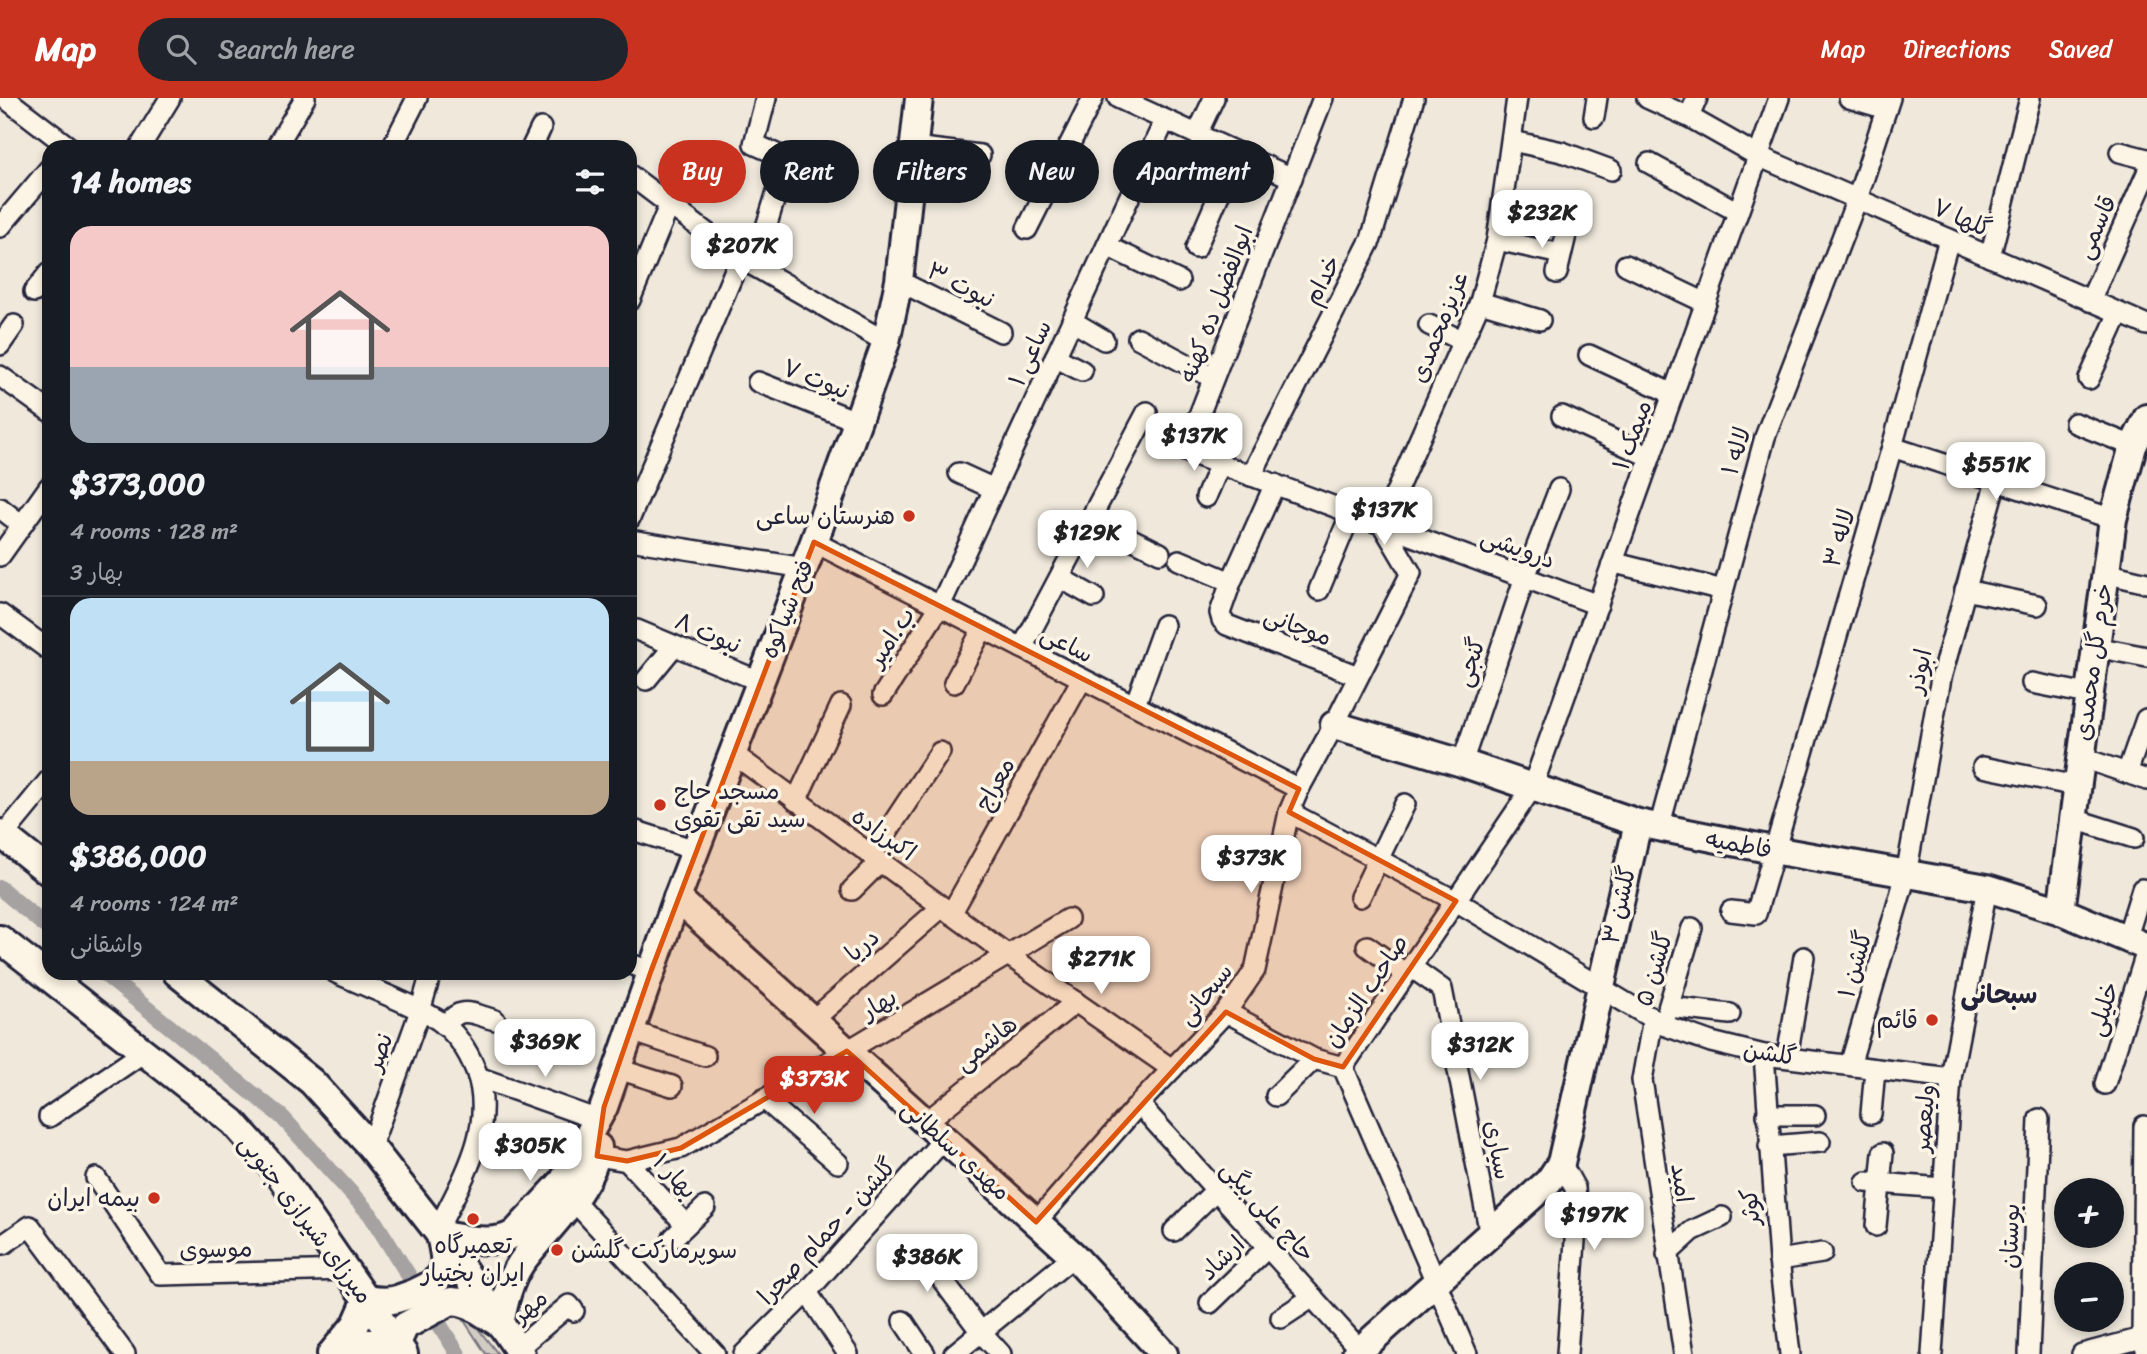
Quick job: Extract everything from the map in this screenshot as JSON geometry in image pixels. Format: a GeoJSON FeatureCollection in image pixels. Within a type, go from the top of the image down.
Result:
{"type":"FeatureCollection","features":[{"type":"Feature","properties":{"kind":"street"},"geometry":{"type":"LineString","coordinates":[[5,98],[59,140]]}},
{"type":"Feature","properties":{"kind":"street"},"geometry":{"type":"LineString","coordinates":[[144,140],[169,98]]}},
{"type":"Feature","properties":{"kind":"street"},"geometry":{"type":"LineString","coordinates":[[280,140],[304,98]]}},
{"type":"Feature","properties":{"kind":"street"},"geometry":{"type":"LineString","coordinates":[[396,140],[417,98]]}},
{"type":"Feature","properties":{"kind":"street"},"geometry":{"type":"LineString","coordinates":[[637,503],[747,262],[787,159],[754,144],[766,98]]}},
{"type":"Feature","properties":{"kind":"street","name":"فتح شیاکوه"},"geometry":{"type":"LineString","coordinates":[[914,140],[919,98]]}},
{"type":"Feature","properties":{"kind":"street"},"geometry":{"type":"LineString","coordinates":[[1027,229],[1093,98]]}},
{"type":"Feature","properties":{"kind":"street"},"geometry":{"type":"LineString","coordinates":[[1118,98],[1210,140]]}},
{"type":"Feature","properties":{"kind":"street"},"geometry":{"type":"LineString","coordinates":[[1197,134],[1214,98]]}},
{"type":"Feature","properties":{"kind":"street","name":"ابوالفضل ده کهنه"},"geometry":{"type":"LineString","coordinates":[[1185,451],[1323,98]]}},
{"type":"Feature","properties":{"kind":"street","name":"خدام"},"geometry":{"type":"LineString","coordinates":[[1251,475],[1371,239],[1414,98]]}},
{"type":"Feature","properties":{"kind":"street","name":"عزیزمحمدی"},"geometry":{"type":"LineString","coordinates":[[1382,524],[1480,302],[1497,240],[1517,98]]}},
{"type":"Feature","properties":{"kind":"street","name":"گلها ۷"},"geometry":{"type":"LineString","coordinates":[[1647,98],[1689,117],[1758,156],[2147,325]]}},
{"type":"Feature","properties":{"kind":"street"},"geometry":{"type":"LineString","coordinates":[[1689,117],[1697,98]]}},
{"type":"Feature","properties":{"kind":"street","name":"میمک ۱"},"geometry":{"type":"LineString","coordinates":[[1532,788],[1779,98]]}},
{"type":"Feature","properties":{"kind":"street"},"geometry":{"type":"LineString","coordinates":[[1849,98],[1888,104]]}},
{"type":"Feature","properties":{"kind":"street"},"geometry":{"type":"LineString","coordinates":[[1990,257],[2030,98]]}},
{"type":"Feature","properties":{"kind":"street","name":"لاله ۱"},"geometry":{"type":"LineString","coordinates":[[1649,825],[1723,590],[1765,437],[1857,200],[1888,104]]}},
{"type":"Feature","properties":{"kind":"street","name":"ساعی ۱"},"geometry":{"type":"LineString","coordinates":[[940,606],[1165,120]]}},
{"type":"Feature","properties":{"kind":"street"},"geometry":{"type":"LineString","coordinates":[[535,140],[541,128]]}},
{"type":"Feature","properties":{"kind":"street"},"geometry":{"type":"LineString","coordinates":[[1512,141],[1562,152],[1611,170]]}},
{"type":"Feature","properties":{"kind":"street"},"geometry":{"type":"LineString","coordinates":[[2120,152],[2147,159]]}},
{"type":"Feature","properties":{"kind":"street"},"geometry":{"type":"LineString","coordinates":[[1649,163],[1738,212]]}},
{"type":"Feature","properties":{"kind":"street"},"geometry":{"type":"LineString","coordinates":[[1274,170],[1292,178]]}},
{"type":"Feature","properties":{"kind":"street","name":"قاسمی"},"geometry":{"type":"LineString","coordinates":[[2090,301],[2147,173]]}},
{"type":"Feature","properties":{"kind":"street"},"geometry":{"type":"LineString","coordinates":[[0,227],[42,177]]}},
{"type":"Feature","properties":{"kind":"street"},"geometry":{"type":"LineString","coordinates":[[637,181],[747,262],[886,342]]}},
{"type":"Feature","properties":{"kind":"street","name":"فتح شیاکوه"},"geometry":{"type":"LineString","coordinates":[[505,1240],[535,1214],[563,1181],[601,1114],[631,1031],[641,967],[677,898],[814,542],[886,342],[899,281],[907,203]]}},
{"type":"Feature","properties":{"kind":"street"},"geometry":{"type":"LineString","coordinates":[[1196,248],[1215,203]]}},
{"type":"Feature","properties":{"kind":"street"},"geometry":{"type":"LineString","coordinates":[[637,283],[669,206]]}},
{"type":"Feature","properties":{"kind":"street","name":"لاله ۳"},"geometry":{"type":"LineString","coordinates":[[1731,911],[1756,914],[1892,447],[1949,239]]}},
{"type":"Feature","properties":{"kind":"street"},"geometry":{"type":"LineString","coordinates":[[1497,240],[1561,254]]}},
{"type":"Feature","properties":{"kind":"street"},"geometry":{"type":"LineString","coordinates":[[1107,246],[1179,281]]}},
{"type":"Feature","properties":{"kind":"street"},"geometry":{"type":"LineString","coordinates":[[1626,265],[1706,303]]}},
{"type":"Feature","properties":{"kind":"street","name":"نبوت ۳"},"geometry":{"type":"LineString","coordinates":[[899,281],[1001,332]]}},
{"type":"Feature","properties":{"kind":"street"},"geometry":{"type":"LineString","coordinates":[[34,292],[42,282]]}},
{"type":"Feature","properties":{"kind":"street"},"geometry":{"type":"LineString","coordinates":[[1480,302],[1540,320]]}},
{"type":"Feature","properties":{"kind":"street"},"geometry":{"type":"LineString","coordinates":[[2090,379],[2119,313]]}},
{"type":"Feature","properties":{"kind":"street"},"geometry":{"type":"LineString","coordinates":[[1072,321],[1104,340]]}},
{"type":"Feature","properties":{"kind":"street"},"geometry":{"type":"LineString","coordinates":[[0,345],[14,326]]}},
{"type":"Feature","properties":{"kind":"street"},"geometry":{"type":"LineString","coordinates":[[1429,326],[1463,341]]}},
{"type":"Feature","properties":{"kind":"street"},"geometry":{"type":"LineString","coordinates":[[1138,338],[1213,379]]}},
{"type":"Feature","properties":{"kind":"street"},"geometry":{"type":"LineString","coordinates":[[1589,355],[1673,394]]}},
{"type":"Feature","properties":{"kind":"street"},"geometry":{"type":"LineString","coordinates":[[1055,357],[1082,371]]}},
{"type":"Feature","properties":{"kind":"street"},"geometry":{"type":"LineString","coordinates":[[0,376],[42,406]]}},
{"type":"Feature","properties":{"kind":"street","name":"نبوت ۷"},"geometry":{"type":"LineString","coordinates":[[758,382],[856,421]]}},
{"type":"Feature","properties":{"kind":"street"},"geometry":{"type":"LineString","coordinates":[[1023,648],[1147,412]]}},
{"type":"Feature","properties":{"kind":"street"},"geometry":{"type":"LineString","coordinates":[[1562,416],[1650,457]]}},
{"type":"Feature","properties":{"kind":"street","name":"خرم گل محمدی"},"geometry":{"type":"LineString","coordinates":[[2061,911],[2071,818],[2113,519],[2133,446],[2147,418]]}},
{"type":"Feature","properties":{"kind":"street"},"geometry":{"type":"LineString","coordinates":[[2075,423],[2133,446]]}},
{"type":"Feature","properties":{"kind":"street"},"geometry":{"type":"LineString","coordinates":[[1892,447],[2113,519]]}},
{"type":"Feature","properties":{"kind":"street","name":"درویشی"},"geometry":{"type":"LineString","coordinates":[[1185,451],[1598,605]]}},
{"type":"Feature","properties":{"kind":"street"},"geometry":{"type":"LineString","coordinates":[[1206,497],[1220,464]]}},
{"type":"Feature","properties":{"kind":"street"},"geometry":{"type":"LineString","coordinates":[[959,473],[994,489]]}},
{"type":"Feature","properties":{"kind":"street","name":"ابوذر"},"geometry":{"type":"LineString","coordinates":[[1906,875],[1941,678],[1996,481]]}},
{"type":"Feature","properties":{"kind":"street"},"geometry":{"type":"LineString","coordinates":[[1091,519],[1231,582],[1275,484]]}},
{"type":"Feature","properties":{"kind":"street","name":"گنجی"},"geometry":{"type":"LineString","coordinates":[[1462,763],[1525,577],[1559,489]]}},
{"type":"Feature","properties":{"kind":"street"},"geometry":{"type":"LineString","coordinates":[[0,556],[42,499]]}},
{"type":"Feature","properties":{"kind":"street"},"geometry":{"type":"LineString","coordinates":[[0,508],[22,525]]}},
{"type":"Feature","properties":{"kind":"street"},"geometry":{"type":"LineString","coordinates":[[1320,590],[1351,513]]}},
{"type":"Feature","properties":{"kind":"street","name":"سبحانی"},"geometry":{"type":"LineString","coordinates":[[1036,1222],[1139,1104],[1226,1012],[1255,970],[1290,812],[1299,789],[1410,573],[1382,524]]}},
{"type":"Feature","properties":{"kind":"street"},"geometry":{"type":"LineString","coordinates":[[637,541],[803,568]]}},
{"type":"Feature","properties":{"kind":"street","name":"ساعی"},"geometry":{"type":"LineString","coordinates":[[814,542],[1299,789]]}},
{"type":"Feature","properties":{"kind":"street"},"geometry":{"type":"LineString","coordinates":[[1619,564],[1723,590]]}},
{"type":"Feature","properties":{"kind":"street"},"geometry":{"type":"LineString","coordinates":[[2105,573],[2147,583]]}},
{"type":"Feature","properties":{"kind":"street"},"geometry":{"type":"LineString","coordinates":[[1060,578],[1094,597]]}},
{"type":"Feature","properties":{"kind":"street","name":"موچانی"},"geometry":{"type":"LineString","coordinates":[[1231,582],[1220,613],[1227,625],[1358,676]]}},
{"type":"Feature","properties":{"kind":"street"},"geometry":{"type":"LineString","coordinates":[[1965,590],[2037,605]]}},
{"type":"Feature","properties":{"kind":"street","name":"ب.امیر"},"geometry":{"type":"LineString","coordinates":[[883,695],[940,606]]}},
{"type":"Feature","properties":{"kind":"street"},"geometry":{"type":"LineString","coordinates":[[0,614],[42,645]]}},
{"type":"Feature","properties":{"kind":"street"},"geometry":{"type":"LineString","coordinates":[[1135,705],[1164,625]]}},
{"type":"Feature","properties":{"kind":"street"},"geometry":{"type":"LineString","coordinates":[[954,683],[983,628]]}},
{"type":"Feature","properties":{"kind":"street","name":"نبوت ۸"},"geometry":{"type":"LineString","coordinates":[[638,630],[759,681]]}},
{"type":"Feature","properties":{"kind":"street"},"geometry":{"type":"LineString","coordinates":[[646,680],[674,646]]}},
{"type":"Feature","properties":{"kind":"street"},"geometry":{"type":"LineString","coordinates":[[2095,647],[2147,657]]}},
{"type":"Feature","properties":{"kind":"street","name":"معراج"},"geometry":{"type":"LineString","coordinates":[[947,910],[1082,678]]}},
{"type":"Feature","properties":{"kind":"street"},"geometry":{"type":"LineString","coordinates":[[2032,683],[2088,694]]}},
{"type":"Feature","properties":{"kind":"street"},"geometry":{"type":"LineString","coordinates":[[796,801],[842,705]]}},
{"type":"Feature","properties":{"kind":"street"},"geometry":{"type":"LineString","coordinates":[[2127,773],[2146,719]]}},
{"type":"Feature","properties":{"kind":"street","name":"فاطمیه"},"geometry":{"type":"LineString","coordinates":[[1334,725],[1462,763],[1649,825],[1987,888],[2061,911],[2140,944]]}},
{"type":"Feature","properties":{"kind":"street"},"geometry":{"type":"LineString","coordinates":[[852,890],[876,858],[940,752]]}},
{"type":"Feature","properties":{"kind":"street","name":"اکبرزاده"},"geometry":{"type":"LineString","coordinates":[[732,753],[1008,955],[1172,1069]]}},
{"type":"Feature","properties":{"kind":"street"},"geometry":{"type":"LineString","coordinates":[[2080,757],[2147,780]]}},
{"type":"Feature","properties":{"kind":"street"},"geometry":{"type":"LineString","coordinates":[[1983,767],[2076,786]]}},
{"type":"Feature","properties":{"kind":"street"},"geometry":{"type":"LineString","coordinates":[[42,788],[2,834],[42,866]]}},
{"type":"Feature","properties":{"kind":"street","name":"صاحب الزمان"},"geometry":{"type":"LineString","coordinates":[[1467,1354],[1343,1067],[1532,788]]}},
{"type":"Feature","properties":{"kind":"street"},"geometry":{"type":"LineString","coordinates":[[1360,897],[1405,804]]}},
{"type":"Feature","properties":{"kind":"street","name":"گلشن"},"geometry":{"type":"LineString","coordinates":[[1290,812],[1456,901],[1601,987],[1711,1042],[1764,1055],[1951,1078]]}},
{"type":"Feature","properties":{"kind":"street"},"geometry":{"type":"LineString","coordinates":[[2071,818],[2134,838]]}},
{"type":"Feature","properties":{"kind":"street","name":"گلشن ۳"},"geometry":{"type":"LineString","coordinates":[[1601,987],[1649,825]]}},
{"type":"Feature","properties":{"kind":"street"},"geometry":{"type":"LineString","coordinates":[[637,831],[695,850]]}},
{"type":"Feature","properties":{"kind":"street","name":"گلشن ۱"},"geometry":{"type":"LineString","coordinates":[[1850,1065],[1906,875]]}},
{"type":"Feature","properties":{"kind":"street","name":"ولیعصر"},"geometry":{"type":"LineString","coordinates":[[1932,1354],[1951,1078],[1987,888]]}},
{"type":"Feature","properties":{"kind":"street","name":"خلیلی"},"geometry":{"type":"LineString","coordinates":[[2105,1084],[2140,944],[2142,889]]}},
{"type":"Feature","properties":{"kind":"street","name":"مهدی سلطانی"},"geometry":{"type":"LineString","coordinates":[[677,898],[1074,1256],[1162,1353]]}},
{"type":"Feature","properties":{"kind":"street","name":"دریا"},"geometry":{"type":"LineString","coordinates":[[813,1020],[947,910]]}},
{"type":"Feature","properties":{"kind":"street","name":"بهار"},"geometry":{"type":"LineString","coordinates":[[597,1156],[627,1161],[681,1148],[1068,919]]}},
{"type":"Feature","properties":{"kind":"street","name":"گلشن ۵"},"geometry":{"type":"LineString","coordinates":[[1662,1017],[1692,928]]}},
{"type":"Feature","properties":{"kind":"street","name":"میرزای شیرازی جنوبی"},"geometry":{"type":"LineString","coordinates":[[0,939],[42,972]]}},
{"type":"Feature","properties":{"kind":"street","name":"سیاری"},"geometry":{"type":"LineString","coordinates":[[1367,946],[1442,989],[1490,1234]]}},
{"type":"Feature","properties":{"kind":"street"},"geometry":{"type":"LineString","coordinates":[[1787,1057],[1804,957]]}},
{"type":"Feature","properties":{"kind":"street","name":"میرزای شیرازی جنوبی"},"geometry":{"type":"LineString","coordinates":[[52,980],[233,1122],[279,1174],[367,1300],[403,1329]]}},
{"type":"Feature","properties":{"kind":"street"},"geometry":{"type":"LineString","coordinates":[[193,980],[312,1082],[371,1147],[438,1233],[519,1352]]}},
{"type":"Feature","properties":{"kind":"street"},"geometry":{"type":"LineString","coordinates":[[331,1354],[403,1329],[445,1290],[445,1262],[438,1233],[479,1139],[483,1108],[478,1077],[466,1049],[445,1026],[420,1011],[353,980]]}},
{"type":"Feature","properties":{"kind":"street","name":"نصر"},"geometry":{"type":"LineString","coordinates":[[371,1147],[429,980]]}},
{"type":"Feature","properties":{"kind":"street"},"geometry":{"type":"LineString","coordinates":[[1358,1352],[1549,1181],[1561,1163],[1601,987]]}},
{"type":"Feature","properties":{"kind":"street","name":"هاشمی"},"geometry":{"type":"LineString","coordinates":[[935,1131],[1076,1002]]}},
{"type":"Feature","properties":{"kind":"street"},"geometry":{"type":"LineString","coordinates":[[445,1026],[454,1014],[462,1011],[495,1020]]}},
{"type":"Feature","properties":{"kind":"street"},"geometry":{"type":"LineString","coordinates":[[1226,1012],[1314,1059],[1343,1067]]}},
{"type":"Feature","properties":{"kind":"street"},"geometry":{"type":"LineString","coordinates":[[1662,1017],[1730,1014]]}},
{"type":"Feature","properties":{"kind":"street","name":"امید"},"geometry":{"type":"LineString","coordinates":[[1662,1017],[1643,1080],[1684,1354]]}},
{"type":"Feature","properties":{"kind":"street"},"geometry":{"type":"LineString","coordinates":[[631,1031],[705,1056]]}},
{"type":"Feature","properties":{"kind":"street"},"geometry":{"type":"LineString","coordinates":[[48,1117],[144,1052]]}},
{"type":"Feature","properties":{"kind":"street","name":"کوثر"},"geometry":{"type":"LineString","coordinates":[[1764,1055],[1769,1146],[1790,1354]]}},
{"type":"Feature","properties":{"kind":"street"},"geometry":{"type":"LineString","coordinates":[[1276,1096],[1314,1059]]}},
{"type":"Feature","properties":{"kind":"street"},"geometry":{"type":"LineString","coordinates":[[618,1069],[672,1086]]}},
{"type":"Feature","properties":{"kind":"street"},"geometry":{"type":"LineString","coordinates":[[1871,1114],[1875,1069]]}},
{"type":"Feature","properties":{"kind":"street"},"geometry":{"type":"LineString","coordinates":[[478,1077],[601,1114]]}},
{"type":"Feature","properties":{"kind":"street"},"geometry":{"type":"LineString","coordinates":[[764,1099],[838,1163]]}},
{"type":"Feature","properties":{"kind":"street","name":"حاج علی بیگی"},"geometry":{"type":"LineString","coordinates":[[1139,1104],[1313,1297],[1358,1352]]}},
{"type":"Feature","properties":{"kind":"street","name":"فتح شیاکوه"},"geometry":{"type":"LineString","coordinates":[[500,1324],[504,1299],[519,1266],[573,1201],[597,1156],[601,1114]]}},
{"type":"Feature","properties":{"kind":"street"},"geometry":{"type":"LineString","coordinates":[[1767,1115],[1815,1115]]}},
{"type":"Feature","properties":{"kind":"street","name":"بوستان"},"geometry":{"type":"LineString","coordinates":[[2029,1354],[2039,1119]]}},
{"type":"Feature","properties":{"kind":"street"},"geometry":{"type":"LineString","coordinates":[[2082,1354],[2144,1345],[2144,1126]]}},
{"type":"Feature","properties":{"kind":"street","name":"گلشن - حمام صحرا"},"geometry":{"type":"LineString","coordinates":[[744,1354],[807,1292],[935,1131]]}},
{"type":"Feature","properties":{"kind":"street"},"geometry":{"type":"LineString","coordinates":[[1769,1146],[1819,1142]]}},
{"type":"Feature","properties":{"kind":"street"},"geometry":{"type":"LineString","coordinates":[[1876,1226],[1873,1182],[1883,1153]]}},
{"type":"Feature","properties":{"kind":"street","name":"بهار ۱"},"geometry":{"type":"LineString","coordinates":[[627,1161],[680,1232],[705,1206]]}},
{"type":"Feature","properties":{"kind":"street"},"geometry":{"type":"LineString","coordinates":[[1561,1163],[1576,1188],[1577,1213],[1567,1354]]}},
{"type":"Feature","properties":{"kind":"street","name":"موسوی"},"geometry":{"type":"LineString","coordinates":[[96,1178],[161,1275],[347,1270]]}},
{"type":"Feature","properties":{"kind":"street"},"geometry":{"type":"LineString","coordinates":[[1873,1182],[1943,1188]]}},
{"type":"Feature","properties":{"kind":"street"},"geometry":{"type":"LineString","coordinates":[[1174,1231],[1216,1190]]}},
{"type":"Feature","properties":{"kind":"street"},"geometry":{"type":"LineString","coordinates":[[573,1201],[715,1354]]}},
{"type":"Feature","properties":{"kind":"street"},"geometry":{"type":"LineString","coordinates":[[1667,1254],[1692,1231],[1722,1217]]}},
{"type":"Feature","properties":{"kind":"street"},"geometry":{"type":"LineString","coordinates":[[4,1244],[30,1226],[125,1354]]}},
{"type":"Feature","properties":{"kind":"street"},"geometry":{"type":"LineString","coordinates":[[438,1233],[480,1240],[505,1240]]}},
{"type":"Feature","properties":{"kind":"street"},"geometry":{"type":"LineString","coordinates":[[505,1240],[499,1250],[499,1256],[503,1263],[510,1267],[519,1266]]}},
{"type":"Feature","properties":{"kind":"street","name":"ارشاد"},"geometry":{"type":"LineString","coordinates":[[1209,1303],[1268,1247]]}},
{"type":"Feature","properties":{"kind":"street"},"geometry":{"type":"LineString","coordinates":[[1779,1260],[1822,1253]]}},
{"type":"Feature","properties":{"kind":"street"},"geometry":{"type":"LineString","coordinates":[[954,1354],[1074,1256]]}},
{"type":"Feature","properties":{"kind":"street"},"geometry":{"type":"LineString","coordinates":[[965,1257],[943,1281],[1001,1354]]}},
{"type":"Feature","properties":{"kind":"street"},"geometry":{"type":"LineString","coordinates":[[445,1290],[500,1324]]}},
{"type":"Feature","properties":{"kind":"street"},"geometry":{"type":"LineString","coordinates":[[807,1292],[848,1354]]}},
{"type":"Feature","properties":{"kind":"street"},"geometry":{"type":"LineString","coordinates":[[1281,1318],[1313,1297]]}},
{"type":"Feature","properties":{"kind":"street"},"geometry":{"type":"LineString","coordinates":[[331,1354],[356,1325],[367,1300],[383,1301],[403,1329]]}},
{"type":"Feature","properties":{"kind":"street","name":"مهر"},"geometry":{"type":"LineString","coordinates":[[519,1352],[569,1305],[574,1311]]}},
{"type":"Feature","properties":{"kind":"street"},"geometry":{"type":"LineString","coordinates":[[904,1321],[925,1354]]}},
{"type":"Feature","properties":{"kind":"highlighted area"},"geometry":{"type":"Polygon","coordinates":[[[814,542],[1299,789],[1289,812],[1456,901],[1343,1067],[1314,1059],[1226,1012],[1036,1222],[847,1051],[681,1148],[627,1161],[597,1156],[604,1107],[651,971],[814,542]]]}},
{"type":"Feature","properties":{"kind":"shaded area"},"geometry":{"type":"Polygon","coordinates":[[[463,1319],[476,1326],[498,1354],[486,1354],[463,1319]]]}},
{"type":"Feature","properties":{"kind":"waterway"},"geometry":{"type":"LineString","coordinates":[[0,888],[42,923]]}},
{"type":"Feature","properties":{"kind":"waterway"},"geometry":{"type":"LineString","coordinates":[[112,980],[282,1117],[370,1214],[458,1354]]}},
{"type":"Feature","properties":{"kind":"place","name":"هنرستان ساعی"},"geometry":{"type":"Point","coordinates":[909,516]}},
{"type":"Feature","properties":{"kind":"place","name":"مسجد حاج سید تقی تقوی"},"geometry":{"type":"Point","coordinates":[660,805]}},
{"type":"Feature","properties":{"kind":"place","name":"قائم"},"geometry":{"type":"Point","coordinates":[1932,1020]}},
{"type":"Feature","properties":{"kind":"place","name":"بیمه ایران"},"geometry":{"type":"Point","coordinates":[154,1198]}},
{"type":"Feature","properties":{"kind":"place","name":"تعمیرگاه ایران بختیار"},"geometry":{"type":"Point","coordinates":[473,1219]}},
{"type":"Feature","properties":{"kind":"place","name":"سوپرمارکت گلشن"},"geometry":{"type":"Point","coordinates":[557,1250]}},
{"type":"Feature","properties":{"kind":"district","name":"سبحانی"},"geometry":{"type":"Point","coordinates":[1999,994]}}]}
